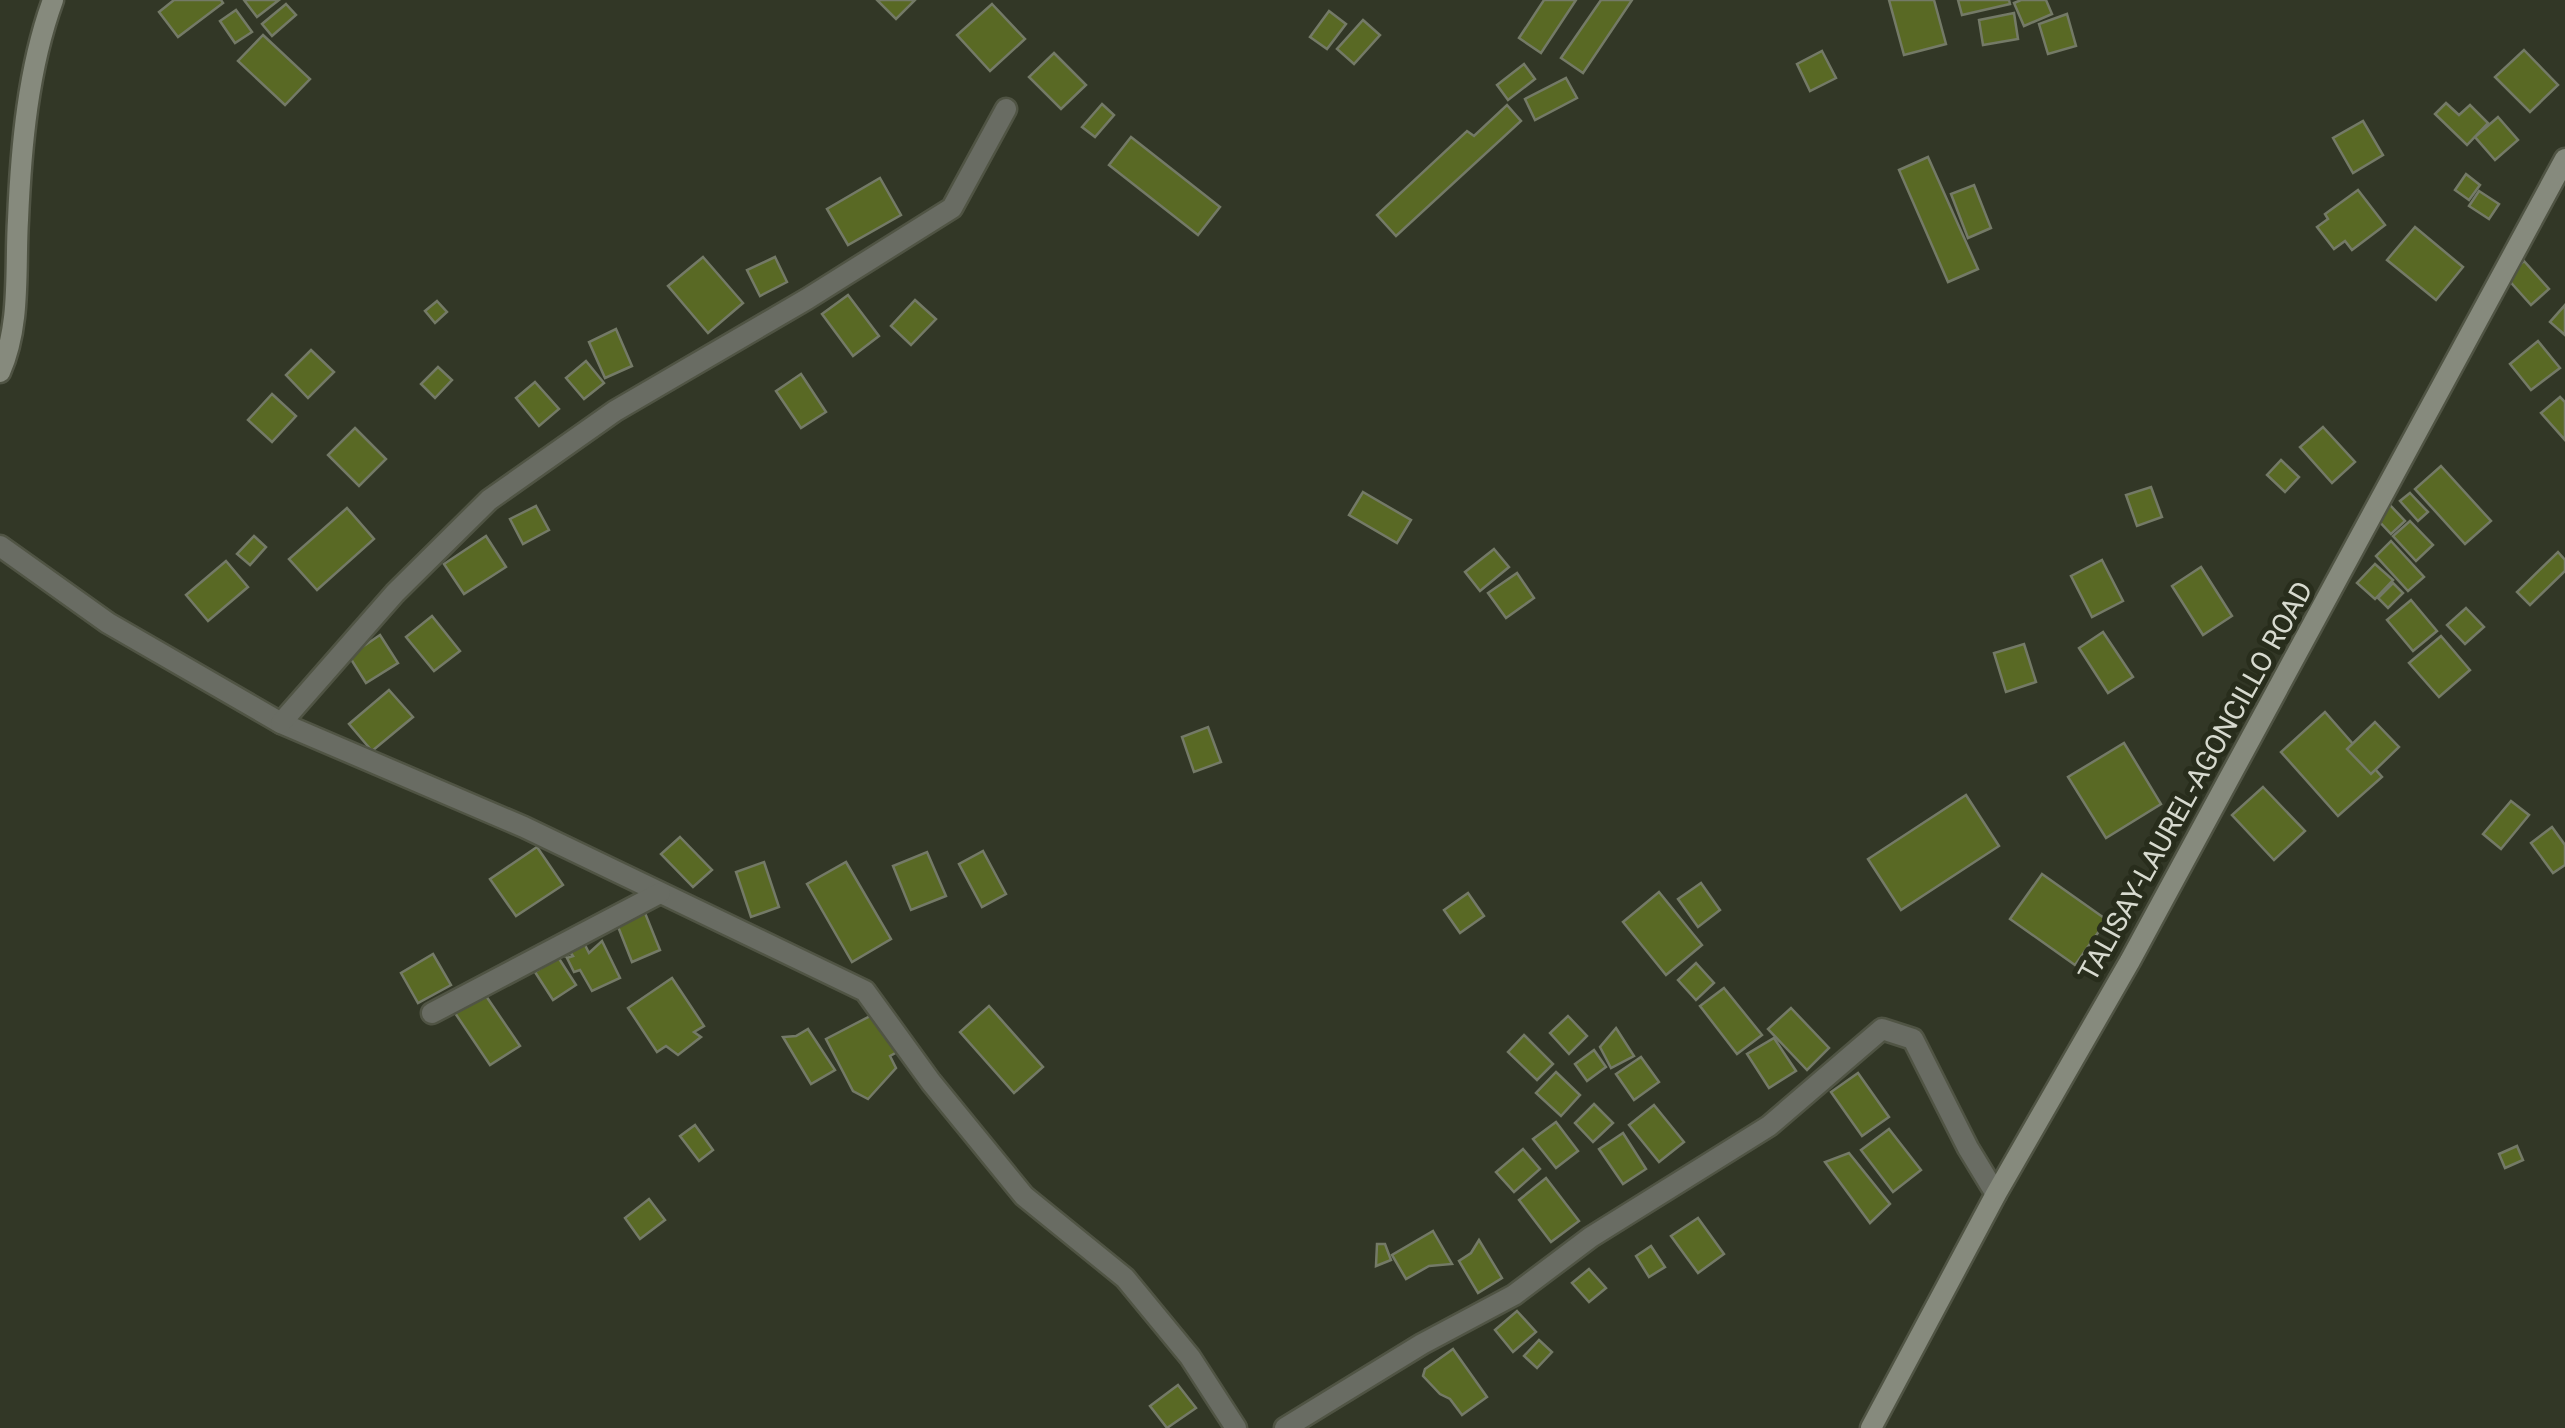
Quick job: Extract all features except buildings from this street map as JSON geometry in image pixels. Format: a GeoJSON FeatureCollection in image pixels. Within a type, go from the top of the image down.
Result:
{"type":"FeatureCollection","features":[{"type":"Feature","properties":{"kind":"main road"},"geometry":{"type":"LineString","coordinates":[[0,372],[11,340],[18,204],[34,62],[53,0]]}},
{"type":"Feature","properties":{"kind":"main road","name":"TALISAY-LAUREL-AGONCILLO ROAD"},"geometry":{"type":"LineString","coordinates":[[1871,1428],[1996,1194],[2130,962],[2565,158]]}},
{"type":"Feature","properties":{"kind":"street"},"geometry":{"type":"LineString","coordinates":[[281,723],[394,594],[489,500],[615,411],[952,208],[1006,108]]}},
{"type":"Feature","properties":{"kind":"street"},"geometry":{"type":"LineString","coordinates":[[0,546],[108,623],[281,723],[524,827],[864,991],[930,1082],[1024,1196],[1125,1278],[1190,1357],[1236,1428]]}},
{"type":"Feature","properties":{"kind":"street"},"geometry":{"type":"LineString","coordinates":[[432,1013],[660,893]]}},
{"type":"Feature","properties":{"kind":"street"},"geometry":{"type":"LineString","coordinates":[[1286,1428],[1422,1344],[1514,1295],[1591,1237],[1769,1126],[1882,1028],[1914,1039],[1968,1148],[1996,1194]]}}]}
